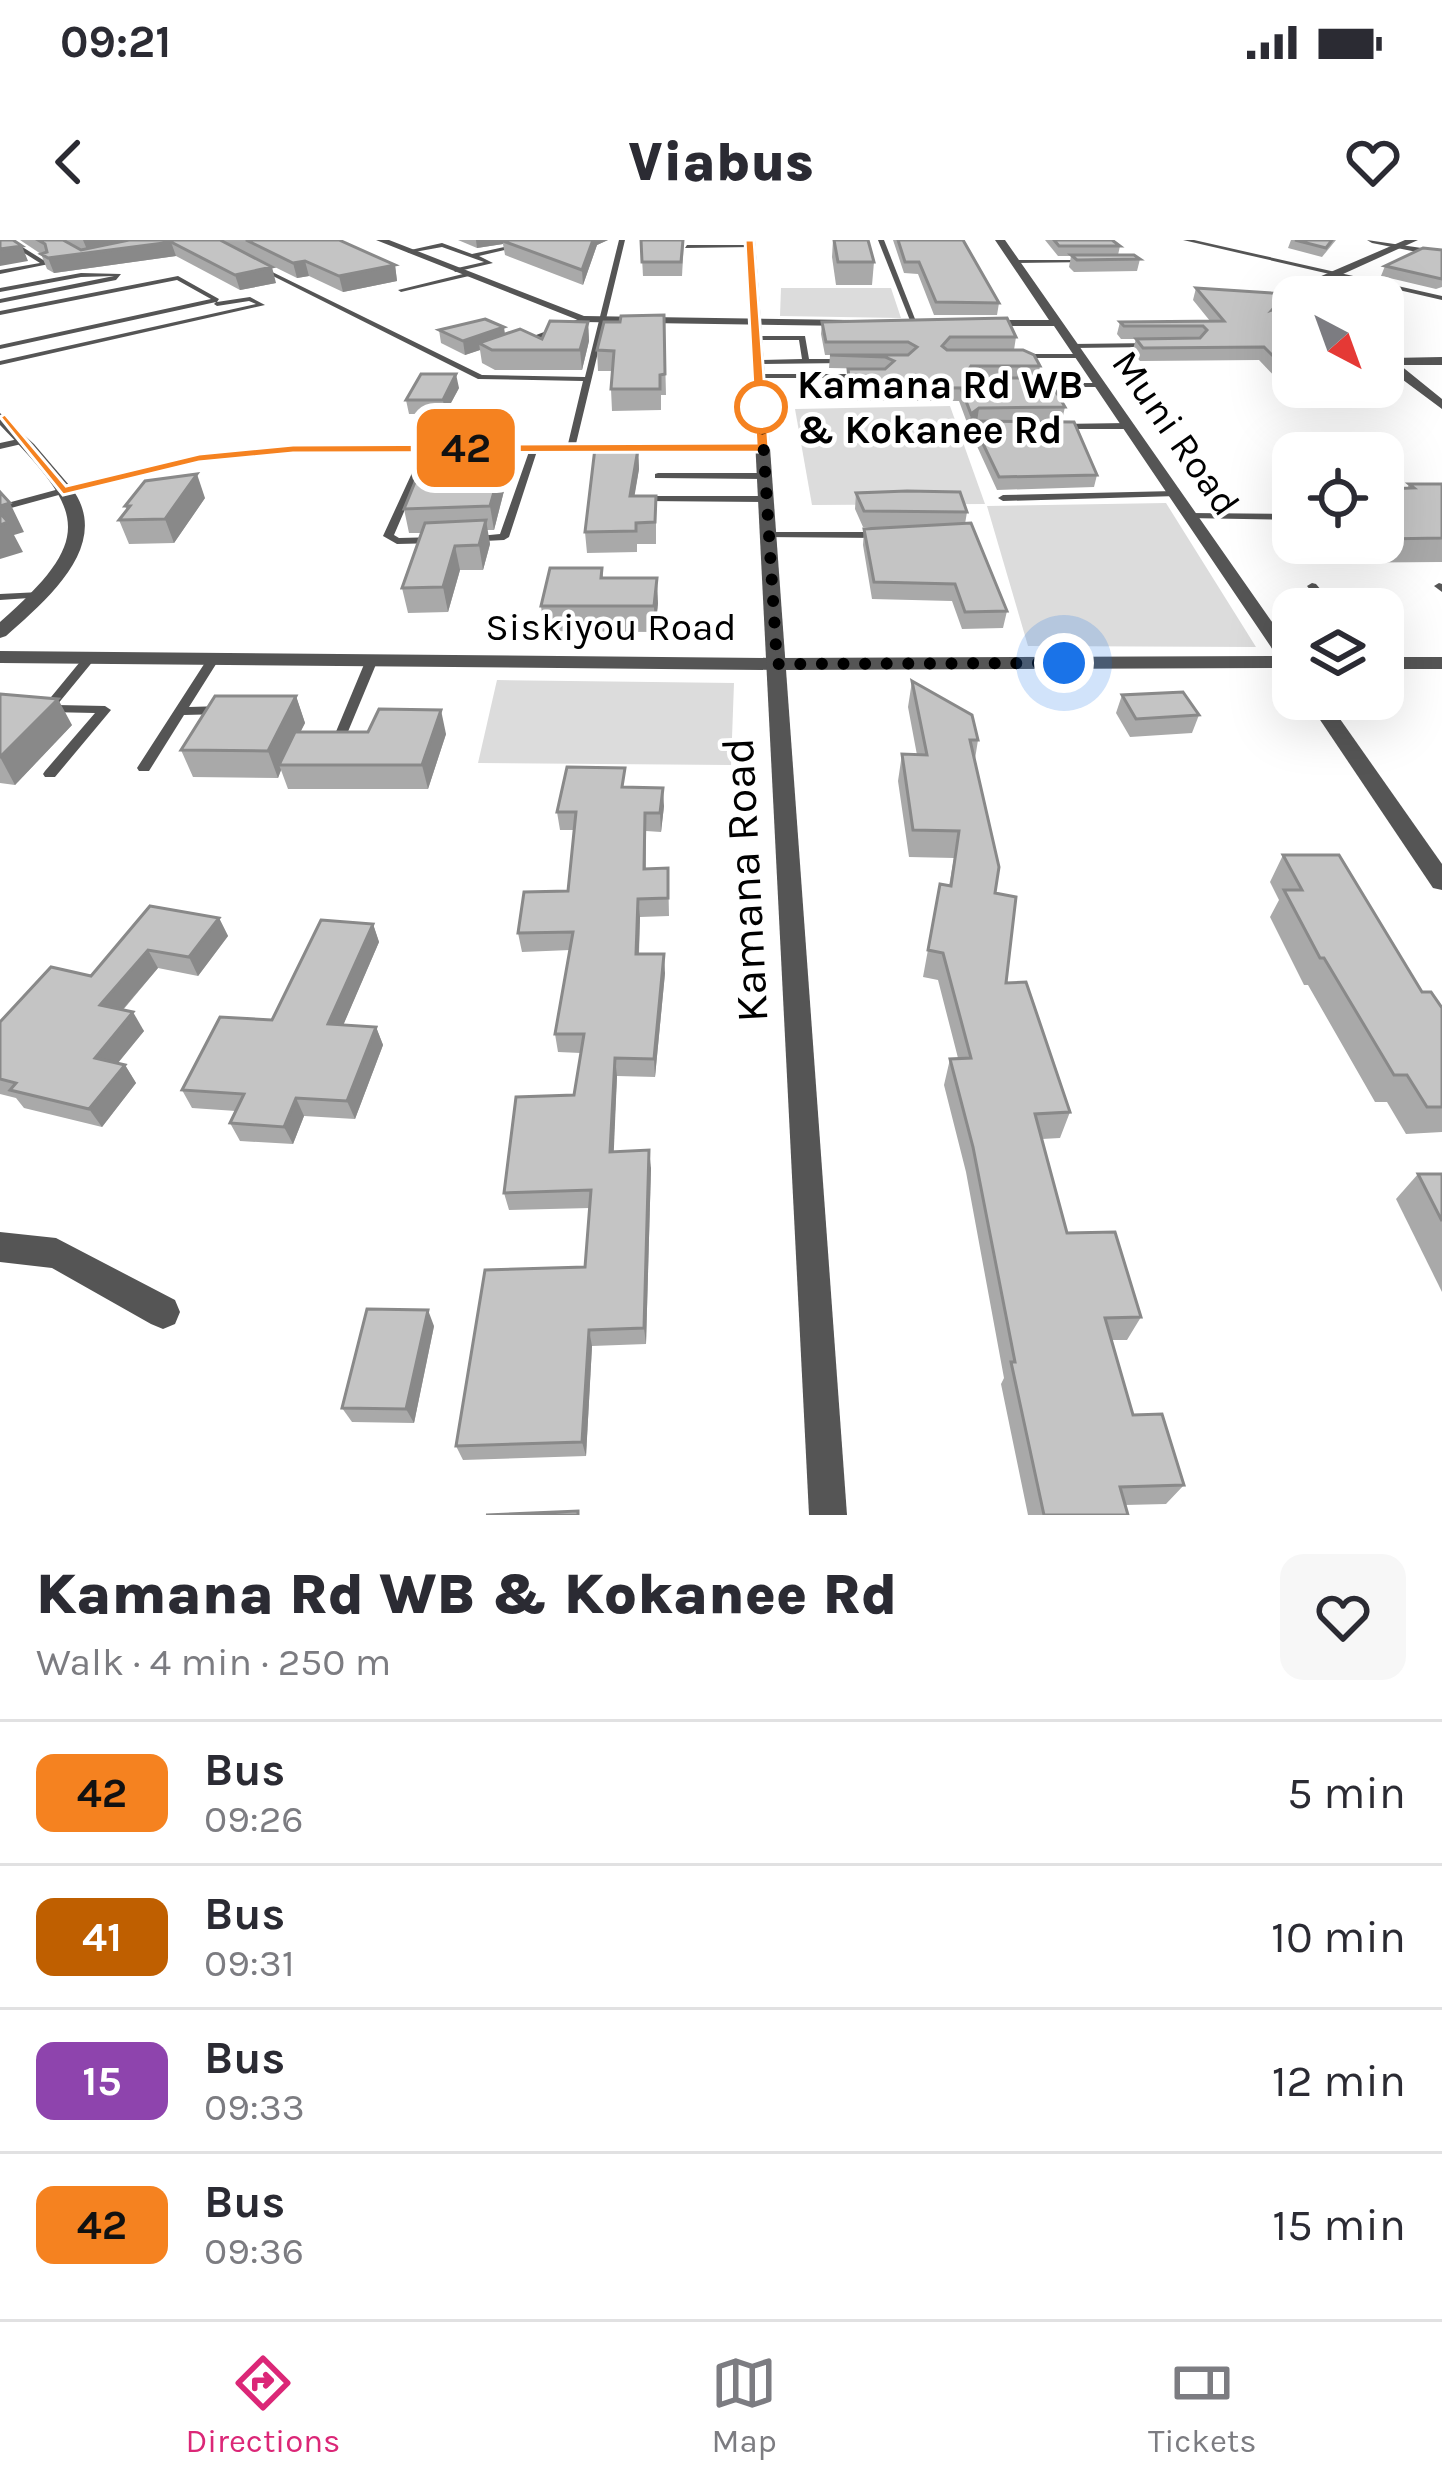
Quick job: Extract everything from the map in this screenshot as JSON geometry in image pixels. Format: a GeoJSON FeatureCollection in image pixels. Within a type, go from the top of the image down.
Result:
{"type":"FeatureCollection","features":[{"type":"Feature","properties":{"kind":"street"},"geometry":{"type":"LineString","coordinates":[[383,240],[584,319],[757,330],[870,323]]}},
{"type":"Feature","properties":{"kind":"street","name":"Muni Road"},"geometry":{"type":"LineString","coordinates":[[1000,240],[1272,634]]}},
{"type":"Feature","properties":{"kind":"street"},"geometry":{"type":"LineString","coordinates":[[1372,240],[1442,254]]}},
{"type":"Feature","properties":{"kind":"street"},"geometry":{"type":"LineString","coordinates":[[1326,276],[1413,240]]}},
{"type":"Feature","properties":{"kind":"street","name":"Kamana Road"},"geometry":{"type":"LineString","coordinates":[[750,244],[828,1515]]}},
{"type":"Feature","properties":{"kind":"street"},"geometry":{"type":"LineString","coordinates":[[892,323],[936,322]]}},
{"type":"Feature","properties":{"kind":"street"},"geometry":{"type":"LineString","coordinates":[[956,322],[1056,322]]}},
{"type":"Feature","properties":{"kind":"street"},"geometry":{"type":"LineString","coordinates":[[1404,360],[1442,361]]}},
{"type":"Feature","properties":{"kind":"street"},"geometry":{"type":"LineString","coordinates":[[1404,375],[1442,405]]}},
{"type":"Feature","properties":{"kind":"street"},"geometry":{"type":"LineString","coordinates":[[0,417],[74,504],[73,545],[40,595],[0,632]]}},
{"type":"Feature","properties":{"kind":"street"},"geometry":{"type":"LineString","coordinates":[[63,491],[137,471],[246,452],[763,448]]}},
{"type":"Feature","properties":{"kind":"street","name":"Siskiyou Road"},"geometry":{"type":"LineString","coordinates":[[0,657],[1272,663]]}},
{"type":"Feature","properties":{"kind":"street"},"geometry":{"type":"LineString","coordinates":[[1404,662],[1442,663]]}},
{"type":"Feature","properties":{"kind":"street"},"geometry":{"type":"LineString","coordinates":[[1330,720],[1442,882]]}},
{"type":"Feature","properties":{"kind":"street"},"geometry":{"type":"LineString","coordinates":[[0,1246],[56,1253],[163,1312]]}},
{"type":"Feature","properties":{"kind":"lane"},"geometry":{"type":"LineString","coordinates":[[401,290],[490,262],[429,240]]}},
{"type":"Feature","properties":{"kind":"lane"},"geometry":{"type":"LineString","coordinates":[[472,256],[545,240]]}},
{"type":"Feature","properties":{"kind":"lane"},"geometry":{"type":"LineString","coordinates":[[572,448],[622,240]]}},
{"type":"Feature","properties":{"kind":"lane"},"geometry":{"type":"LineString","coordinates":[[880,240],[915,322]]}},
{"type":"Feature","properties":{"kind":"lane"},"geometry":{"type":"LineString","coordinates":[[1186,240],[1442,298]]}},
{"type":"Feature","properties":{"kind":"lane"},"geometry":{"type":"LineString","coordinates":[[0,272],[46,264],[14,244],[1,242]]}},
{"type":"Feature","properties":{"kind":"lane"},"geometry":{"type":"LineString","coordinates":[[687,247],[750,244]]}},
{"type":"Feature","properties":{"kind":"lane"},"geometry":{"type":"LineString","coordinates":[[409,251],[442,245]]}},
{"type":"Feature","properties":{"kind":"lane"},"geometry":{"type":"LineString","coordinates":[[243,259],[454,366],[501,380],[589,379]]}},
{"type":"Feature","properties":{"kind":"lane"},"geometry":{"type":"LineString","coordinates":[[1015,262],[1107,262]]}},
{"type":"Feature","properties":{"kind":"lane"},"geometry":{"type":"LineString","coordinates":[[0,290],[81,275],[118,274],[0,301]]}},
{"type":"Feature","properties":{"kind":"lane"},"geometry":{"type":"LineString","coordinates":[[0,313],[178,278],[217,304]]}},
{"type":"Feature","properties":{"kind":"lane"},"geometry":{"type":"LineString","coordinates":[[0,347],[250,298],[262,305],[0,363]]}},
{"type":"Feature","properties":{"kind":"lane"},"geometry":{"type":"LineString","coordinates":[[512,345],[584,319]]}},
{"type":"Feature","properties":{"kind":"lane"},"geometry":{"type":"LineString","coordinates":[[757,330],[802,338],[806,361]]}},
{"type":"Feature","properties":{"kind":"lane"},"geometry":{"type":"LineString","coordinates":[[1031,340],[1039,356]]}},
{"type":"Feature","properties":{"kind":"lane"},"geometry":{"type":"LineString","coordinates":[[994,356],[1154,345]]}},
{"type":"Feature","properties":{"kind":"lane"},"geometry":{"type":"LineString","coordinates":[[454,366],[473,359]]}},
{"type":"Feature","properties":{"kind":"lane"},"geometry":{"type":"LineString","coordinates":[[759,369],[806,361],[867,361]]}},
{"type":"Feature","properties":{"kind":"lane"},"geometry":{"type":"LineString","coordinates":[[759,369],[884,376]]}},
{"type":"Feature","properties":{"kind":"lane"},"geometry":{"type":"LineString","coordinates":[[1014,385],[1099,385]]}},
{"type":"Feature","properties":{"kind":"lane"},"geometry":{"type":"LineString","coordinates":[[1042,428],[1127,426]]}},
{"type":"Feature","properties":{"kind":"lane"},"geometry":{"type":"LineString","coordinates":[[0,446],[23,441]]}},
{"type":"Feature","properties":{"kind":"lane"},"geometry":{"type":"LineString","coordinates":[[427,448],[388,536],[397,541],[504,537],[534,448]]}},
{"type":"Feature","properties":{"kind":"lane"},"geometry":{"type":"LineString","coordinates":[[658,476],[764,476]]}},
{"type":"Feature","properties":{"kind":"lane"},"geometry":{"type":"LineString","coordinates":[[0,508],[63,491]]}},
{"type":"Feature","properties":{"kind":"lane"},"geometry":{"type":"LineString","coordinates":[[1004,498],[1174,494]]}},
{"type":"Feature","properties":{"kind":"lane"},"geometry":{"type":"LineString","coordinates":[[647,499],[766,499]]}},
{"type":"Feature","properties":{"kind":"lane"},"geometry":{"type":"LineString","coordinates":[[1190,516],[1272,518]]}},
{"type":"Feature","properties":{"kind":"lane"},"geometry":{"type":"LineString","coordinates":[[768,535],[897,535]]}},
{"type":"Feature","properties":{"kind":"lane"},"geometry":{"type":"LineString","coordinates":[[0,597],[40,595]]}},
{"type":"Feature","properties":{"kind":"lane"},"geometry":{"type":"LineString","coordinates":[[48,708],[88,660]]}},
{"type":"Feature","properties":{"kind":"lane"},"geometry":{"type":"LineString","coordinates":[[144,767],[212,661]]}},
{"type":"Feature","properties":{"kind":"lane"},"geometry":{"type":"LineString","coordinates":[[341,734],[371,662]]}},
{"type":"Feature","properties":{"kind":"lane"},"geometry":{"type":"LineString","coordinates":[[28,708],[105,710],[50,775]]}},
{"type":"Feature","properties":{"kind":"lane"},"geometry":{"type":"LineString","coordinates":[[180,710],[248,710]]}},
{"type":"Feature","properties":{"kind":"shaded area"},"geometry":{"type":"Polygon","coordinates":[[[781,288],[891,288],[901,318],[780,316],[781,288]]]}},
{"type":"Feature","properties":{"kind":"shaded area"},"geometry":{"type":"Polygon","coordinates":[[[950,406],[985,504],[812,505],[795,409],[950,406]]]}},
{"type":"Feature","properties":{"kind":"shaded area"},"geometry":{"type":"Polygon","coordinates":[[[1166,503],[1256,647],[1028,646],[987,506],[1166,503]]]}},
{"type":"Feature","properties":{"kind":"shaded area"},"geometry":{"type":"Polygon","coordinates":[[[497,680],[734,683],[731,765],[478,763],[497,680]]]}},
{"type":"Feature","properties":{"kind":"building"},"geometry":{"type":"Polygon","coordinates":[[[0,240],[13,240],[22,246],[0,249],[0,240]]]}},
{"type":"Feature","properties":{"kind":"building"},"geometry":{"type":"Polygon","coordinates":[[[38,240],[63,240],[81,250],[129,240],[220,240],[272,267],[235,275],[171,242],[48,258],[41,254],[47,252],[45,244],[38,240]]]}},
{"type":"Feature","properties":{"kind":"building"},"geometry":{"type":"Polygon","coordinates":[[[246,240],[339,240],[395,265],[339,276],[305,261],[293,263],[246,240]]]}},
{"type":"Feature","properties":{"kind":"building"},"geometry":{"type":"Polygon","coordinates":[[[593,240],[582,270],[503,241],[593,240]]]}},
{"type":"Feature","properties":{"kind":"building"},"geometry":{"type":"Polygon","coordinates":[[[641,240],[683,240],[681,262],[642,262],[641,240]]]}},
{"type":"Feature","properties":{"kind":"building"},"geometry":{"type":"Polygon","coordinates":[[[834,240],[868,240],[874,262],[838,262],[834,240]]]}},
{"type":"Feature","properties":{"kind":"building"},"geometry":{"type":"Polygon","coordinates":[[[898,240],[963,240],[999,303],[936,302],[919,262],[905,262],[898,240]]]}},
{"type":"Feature","properties":{"kind":"building"},"geometry":{"type":"Polygon","coordinates":[[[1054,240],[1112,240],[1120,246],[1059,246],[1054,240]]]}},
{"type":"Feature","properties":{"kind":"building"},"geometry":{"type":"Polygon","coordinates":[[[1295,240],[1332,240],[1326,248],[1295,240]]]}},
{"type":"Feature","properties":{"kind":"building"},"geometry":{"type":"Polygon","coordinates":[[[1423,248],[1442,250],[1442,279],[1385,266],[1423,248]]]}},
{"type":"Feature","properties":{"kind":"building"},"geometry":{"type":"Polygon","coordinates":[[[1071,255],[1134,255],[1140,259],[1077,260],[1071,255]]]}},
{"type":"Feature","properties":{"kind":"building"},"geometry":{"type":"Polygon","coordinates":[[[1196,288],[1272,293],[1272,355],[1264,347],[1143,348],[1136,339],[1200,338],[1207,330],[1203,326],[1124,326],[1120,322],[1224,321],[1196,288]]]}},
{"type":"Feature","properties":{"kind":"building"},"geometry":{"type":"Polygon","coordinates":[[[664,315],[665,374],[660,375],[660,389],[611,389],[614,351],[597,350],[604,322],[620,322],[621,316],[664,315]]]}},
{"type":"Feature","properties":{"kind":"building"},"geometry":{"type":"Polygon","coordinates":[[[1007,318],[1016,337],[950,337],[942,346],[947,350],[1023,350],[1034,355],[1040,366],[971,366],[966,374],[971,378],[1048,378],[1065,407],[979,408],[971,414],[961,388],[850,387],[848,369],[885,369],[894,361],[830,355],[908,355],[917,347],[908,342],[826,342],[822,322],[1007,318]]]}},
{"type":"Feature","properties":{"kind":"building"},"geometry":{"type":"Polygon","coordinates":[[[485,319],[504,327],[463,341],[439,330],[485,319]]]}},
{"type":"Feature","properties":{"kind":"building"},"geometry":{"type":"Polygon","coordinates":[[[550,321],[588,322],[580,350],[492,350],[479,343],[520,329],[542,339],[550,321]]]}},
{"type":"Feature","properties":{"kind":"building"},"geometry":{"type":"Polygon","coordinates":[[[421,374],[456,374],[443,400],[406,400],[421,374]]]}},
{"type":"Feature","properties":{"kind":"building"},"geometry":{"type":"Polygon","coordinates":[[[972,421],[1074,422],[1097,475],[999,477],[972,421]]]}},
{"type":"Feature","properties":{"kind":"building"},"geometry":{"type":"Polygon","coordinates":[[[595,448],[638,449],[630,496],[656,496],[655,522],[636,523],[636,531],[585,532],[595,448]]]}},
{"type":"Feature","properties":{"kind":"building"},"geometry":{"type":"Polygon","coordinates":[[[502,464],[490,506],[404,509],[422,465],[502,464]]]}},
{"type":"Feature","properties":{"kind":"building"},"geometry":{"type":"Polygon","coordinates":[[[197,474],[165,519],[119,520],[145,481],[197,474]]]}},
{"type":"Feature","properties":{"kind":"building"},"geometry":{"type":"Polygon","coordinates":[[[1409,484],[1442,484],[1442,538],[1404,539],[1404,488],[1414,488],[1409,484]]]}},
{"type":"Feature","properties":{"kind":"building"},"geometry":{"type":"Polygon","coordinates":[[[960,492],[967,512],[864,511],[856,493],[960,492]]]}},
{"type":"Feature","properties":{"kind":"building"},"geometry":{"type":"Polygon","coordinates":[[[486,520],[479,545],[455,546],[443,587],[402,588],[425,523],[486,520]]]}},
{"type":"Feature","properties":{"kind":"building"},"geometry":{"type":"Polygon","coordinates":[[[971,523],[1007,611],[965,612],[955,584],[874,582],[864,529],[971,523]]]}},
{"type":"Feature","properties":{"kind":"building"},"geometry":{"type":"Polygon","coordinates":[[[550,568],[602,568],[601,578],[657,578],[654,606],[541,606],[550,568]]]}},
{"type":"Feature","properties":{"kind":"building"},"geometry":{"type":"Polygon","coordinates":[[[912,681],[972,715],[978,740],[970,740],[999,867],[995,893],[1016,897],[1006,983],[1026,982],[1070,1112],[1035,1114],[1067,1233],[1115,1232],[1141,1317],[1105,1318],[1133,1415],[1162,1414],[1184,1485],[1120,1487],[1128,1515],[1044,1515],[973,1147],[950,1059],[971,1058],[943,953],[928,950],[940,884],[951,886],[959,831],[913,830],[902,754],[927,755],[912,681]]]}},
{"type":"Feature","properties":{"kind":"building"},"geometry":{"type":"Polygon","coordinates":[[[1183,692],[1199,715],[1136,719],[1122,695],[1183,692]]]}},
{"type":"Feature","properties":{"kind":"building"},"geometry":{"type":"Polygon","coordinates":[[[0,694],[58,699],[0,757],[0,694]]]}},
{"type":"Feature","properties":{"kind":"building"},"geometry":{"type":"Polygon","coordinates":[[[215,696],[296,696],[268,751],[181,750],[215,696]]]}},
{"type":"Feature","properties":{"kind":"building"},"geometry":{"type":"Polygon","coordinates":[[[379,709],[441,710],[422,765],[279,765],[295,732],[368,732],[379,709]]]}},
{"type":"Feature","properties":{"kind":"building"},"geometry":{"type":"Polygon","coordinates":[[[567,767],[625,768],[622,787],[663,788],[660,813],[645,813],[644,869],[668,868],[668,898],[638,899],[636,954],[664,954],[654,1059],[615,1058],[610,1152],[649,1150],[644,1328],[589,1330],[582,1442],[456,1446],[485,1270],[585,1267],[591,1190],[504,1193],[516,1097],[574,1095],[584,1034],[555,1034],[573,932],[518,933],[524,892],[568,891],[576,812],[557,812],[567,767]]]}},
{"type":"Feature","properties":{"kind":"building"},"geometry":{"type":"Polygon","coordinates":[[[1283,855],[1339,855],[1422,992],[1431,992],[1442,1008],[1442,1107],[1427,1107],[1407,1075],[1394,1075],[1320,958],[1284,890],[1302,890],[1283,855]]]}},
{"type":"Feature","properties":{"kind":"building"},"geometry":{"type":"Polygon","coordinates":[[[150,906],[219,918],[189,957],[148,950],[100,1005],[133,1012],[95,1058],[125,1065],[89,1109],[10,1090],[16,1083],[0,1079],[0,1022],[51,967],[91,976],[150,906]]]}},
{"type":"Feature","properties":{"kind":"building"},"geometry":{"type":"Polygon","coordinates":[[[321,920],[373,924],[328,1024],[376,1027],[347,1101],[296,1098],[284,1127],[230,1123],[244,1094],[182,1090],[220,1017],[272,1020],[321,920]]]}},
{"type":"Feature","properties":{"kind":"building"},"geometry":{"type":"Polygon","coordinates":[[[1418,1174],[1442,1174],[1442,1221],[1418,1174]]]}},
{"type":"Feature","properties":{"kind":"building"},"geometry":{"type":"Polygon","coordinates":[[[367,1309],[428,1310],[406,1409],[342,1408],[367,1309]]]}},
{"type":"Feature","properties":{"kind":"building"},"geometry":{"type":"Polygon","coordinates":[[[578,1511],[578,1515],[486,1515],[578,1511]]]}},
{"type":"Feature","properties":{"kind":"bus line","name":"42"},"geometry":{"type":"LineString","coordinates":[[0,417],[63,491],[199,458],[293,449],[763,448],[750,240]]}},
{"type":"Feature","properties":{"kind":"place","name":"Kamana Rd WB & Kokanee Rd"},"geometry":{"type":"Point","coordinates":[761,407]}},
{"type":"Feature","properties":{"kind":"route"},"geometry":{"type":"LineString","coordinates":[[761,407],[777,664],[1064,663]]}}]}
